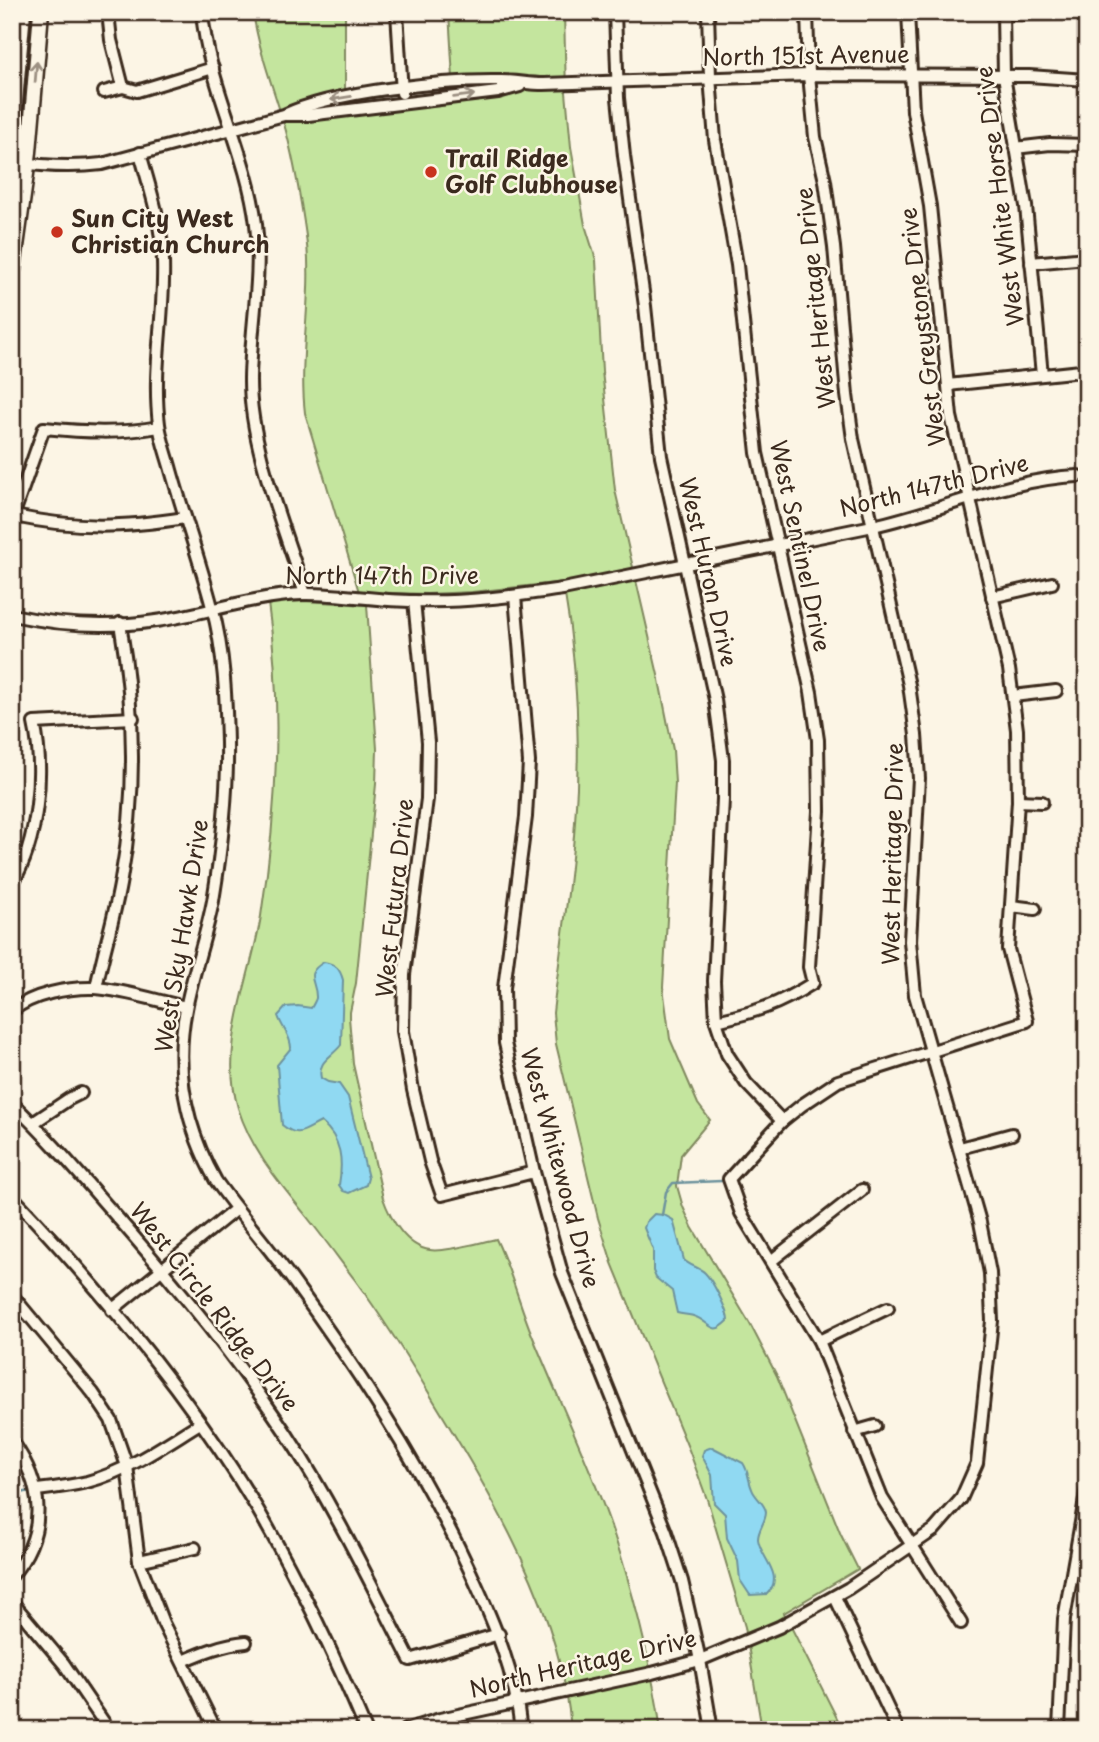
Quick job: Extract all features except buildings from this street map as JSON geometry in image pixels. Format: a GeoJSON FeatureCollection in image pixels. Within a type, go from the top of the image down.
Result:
{"type":"FeatureCollection","features":[{"type":"Feature","properties":{"kind":"main road"},"geometry":{"type":"LineString","coordinates":[[12,135],[23,12]]}},
{"type":"Feature","properties":{"kind":"main road"},"geometry":{"type":"LineString","coordinates":[[12,276],[19,163],[41,12]]}},
{"type":"Feature","properties":{"kind":"street"},"geometry":{"type":"LineString","coordinates":[[108,12],[111,40],[123,87]]}},
{"type":"Feature","properties":{"kind":"street"},"geometry":{"type":"LineString","coordinates":[[202,12],[213,68],[232,128],[256,224],[258,286],[250,379],[254,419],[266,472],[305,594]]}},
{"type":"Feature","properties":{"kind":"street"},"geometry":{"type":"LineString","coordinates":[[397,12],[403,102]]}},
{"type":"Feature","properties":{"kind":"street","name":"West Huron Drive"},"geometry":{"type":"LineString","coordinates":[[615,12],[624,156],[645,306],[661,456],[715,700],[723,760],[714,981],[716,1021],[727,1054],[746,1083],[782,1122]]}},
{"type":"Feature","properties":{"kind":"street","name":"West Sentinel Drive"},"geometry":{"type":"LineString","coordinates":[[708,12],[715,140],[737,265],[757,453],[811,692],[818,740],[820,811],[809,967],[813,983],[785,1001],[756,1012],[716,1021]]}},
{"type":"Feature","properties":{"kind":"street","name":"West Heritage Drive"},"geometry":{"type":"LineString","coordinates":[[807,12],[809,75],[834,247],[853,439],[906,673],[916,735],[919,778],[910,941],[915,995],[933,1049],[986,1247],[992,1296],[980,1449],[972,1477],[954,1509],[941,1524],[913,1545]]}},
{"type":"Feature","properties":{"kind":"street","name":"West Greystone Drive"},"geometry":{"type":"LineString","coordinates":[[908,12],[913,111],[930,206],[951,416],[1013,696],[1017,730],[1018,801],[1008,949],[1027,1021],[1015,1027],[933,1049]]}},
{"type":"Feature","properties":{"kind":"street"},"geometry":{"type":"LineString","coordinates":[[1003,13],[1087,13]]}},
{"type":"Feature","properties":{"kind":"street","name":"West White Horse Drive"},"geometry":{"type":"LineString","coordinates":[[1003,13],[1004,76],[1026,206],[1042,375]]}},
{"type":"Feature","properties":{"kind":"street"},"geometry":{"type":"LineString","coordinates":[[104,92],[123,87],[137,91],[213,68]]}},
{"type":"Feature","properties":{"kind":"street","name":"North 151st Avenue"},"geometry":{"type":"LineString","coordinates":[[19,163],[85,167],[102,164],[284,115],[302,106],[401,88],[503,81],[525,84],[809,75],[1004,76],[1087,80]]}},
{"type":"Feature","properties":{"kind":"street","name":"North 151st Avenue"},"geometry":{"type":"LineString","coordinates":[[284,115],[308,115],[498,92],[525,84]]}},
{"type":"Feature","properties":{"kind":"street"},"geometry":{"type":"LineString","coordinates":[[1015,148],[1050,144],[1087,145]]}},
{"type":"Feature","properties":{"kind":"street","name":"West Sky Hawk Drive"},"geometry":{"type":"LineString","coordinates":[[140,153],[160,225],[163,261],[156,373],[159,427],[213,609],[225,687],[227,747],[223,815],[213,900],[186,1007],[181,1065],[191,1127],[203,1158],[236,1209],[330,1332],[402,1444],[462,1553],[499,1634],[518,1702],[521,1730]]}},
{"type":"Feature","properties":{"kind":"street"},"geometry":{"type":"LineString","coordinates":[[1031,263],[1087,258]]}},
{"type":"Feature","properties":{"kind":"street"},"geometry":{"type":"LineString","coordinates":[[948,385],[1081,371],[1087,367]]}},
{"type":"Feature","properties":{"kind":"street"},"geometry":{"type":"LineString","coordinates":[[159,427],[131,432],[98,433],[44,428],[13,518],[97,528],[185,518]]}},
{"type":"Feature","properties":{"kind":"street","name":"North 147th Drive"},"geometry":{"type":"LineString","coordinates":[[12,615],[64,623],[120,623],[155,621],[255,598],[305,594],[414,601],[515,596],[563,589],[873,526],[1022,484],[1078,476]]}},
{"type":"Feature","properties":{"kind":"street"},"geometry":{"type":"LineString","coordinates":[[992,597],[1052,583]]}},
{"type":"Feature","properties":{"kind":"street","name":"West Whitewood Drive"},"geometry":{"type":"LineString","coordinates":[[515,596],[529,762],[526,817],[504,988],[505,1043],[534,1172],[562,1273],[666,1532],[682,1581],[712,1730]]}},
{"type":"Feature","properties":{"kind":"street","name":"West Futura Drive"},"geometry":{"type":"LineString","coordinates":[[414,601],[428,742],[427,799],[404,975],[403,1031],[413,1090],[430,1161],[442,1195],[534,1172]]}},
{"type":"Feature","properties":{"kind":"street"},"geometry":{"type":"LineString","coordinates":[[96,988],[122,877],[132,788],[133,718],[120,623]]}},
{"type":"Feature","properties":{"kind":"street"},"geometry":{"type":"LineString","coordinates":[[1013,696],[1056,691]]}},
{"type":"Feature","properties":{"kind":"street"},"geometry":{"type":"LineString","coordinates":[[12,884],[22,869],[32,835],[39,744],[34,723],[133,718]]}},
{"type":"Feature","properties":{"kind":"street"},"geometry":{"type":"LineString","coordinates":[[1018,801],[1042,802]]}},
{"type":"Feature","properties":{"kind":"street"},"geometry":{"type":"LineString","coordinates":[[1011,906],[1035,909]]}},
{"type":"Feature","properties":{"kind":"street"},"geometry":{"type":"LineString","coordinates":[[14,1006],[65,990],[96,988],[186,1007]]}},
{"type":"Feature","properties":{"kind":"street"},"geometry":{"type":"LineString","coordinates":[[933,1049],[838,1081],[782,1122],[729,1179],[741,1213],[819,1341],[881,1498],[961,1623]]}},
{"type":"Feature","properties":{"kind":"street"},"geometry":{"type":"LineString","coordinates":[[33,1123],[81,1093]]}},
{"type":"Feature","properties":{"kind":"street","name":"West Circle Ridge Drive"},"geometry":{"type":"LineString","coordinates":[[12,1103],[163,1269],[240,1367],[286,1434],[346,1536],[410,1660],[499,1634]]}},
{"type":"Feature","properties":{"kind":"street"},"geometry":{"type":"LineString","coordinates":[[960,1148],[1012,1134]]}},
{"type":"Feature","properties":{"kind":"street"},"geometry":{"type":"LineString","coordinates":[[771,1261],[862,1190]]}},
{"type":"Feature","properties":{"kind":"street"},"geometry":{"type":"LineString","coordinates":[[12,1196],[63,1250],[200,1423],[257,1509],[318,1620],[366,1730]]}},
{"type":"Feature","properties":{"kind":"street"},"geometry":{"type":"LineString","coordinates":[[112,1310],[236,1209]]}},
{"type":"Feature","properties":{"kind":"street"},"geometry":{"type":"LineString","coordinates":[[12,1295],[93,1393],[111,1420],[127,1466],[139,1561],[163,1623],[216,1730]]}},
{"type":"Feature","properties":{"kind":"street"},"geometry":{"type":"LineString","coordinates":[[819,1341],[888,1308]]}},
{"type":"Feature","properties":{"kind":"street"},"geometry":{"type":"LineString","coordinates":[[37,1490],[89,1481],[127,1466],[200,1423]]}},
{"type":"Feature","properties":{"kind":"street"},"geometry":{"type":"LineString","coordinates":[[854,1432],[875,1426]]}},
{"type":"Feature","properties":{"kind":"street"},"geometry":{"type":"LineString","coordinates":[[12,1441],[23,1456],[37,1490],[38,1517],[28,1550],[12,1575]]}},
{"type":"Feature","properties":{"kind":"street"},"geometry":{"type":"LineString","coordinates":[[1059,1730],[1064,1619],[1087,1488]]}},
{"type":"Feature","properties":{"kind":"street","name":"North Heritage Drive"},"geometry":{"type":"LineString","coordinates":[[405,1730],[440,1719],[700,1660],[779,1627],[835,1597],[913,1545]]}},
{"type":"Feature","properties":{"kind":"street"},"geometry":{"type":"LineString","coordinates":[[139,1561],[195,1548]]}},
{"type":"Feature","properties":{"kind":"street"},"geometry":{"type":"LineString","coordinates":[[835,1597],[898,1730]]}},
{"type":"Feature","properties":{"kind":"street"},"geometry":{"type":"LineString","coordinates":[[12,1602],[64,1664],[109,1730]]}},
{"type":"Feature","properties":{"kind":"street"},"geometry":{"type":"LineString","coordinates":[[183,1661],[210,1649],[246,1642]]}},
{"type":"Feature","properties":{"kind":"green space"},"geometry":{"type":"Polygon","coordinates":[[[253,12],[345,12],[345,93],[350,116],[458,103],[453,78],[449,12],[564,12],[566,92],[571,147],[585,225],[596,260],[602,371],[615,490],[673,750],[675,783],[663,987],[670,1039],[698,1104],[710,1120],[681,1155],[677,1186],[692,1227],[750,1324],[777,1376],[841,1535],[858,1569],[784,1613],[843,1730],[762,1730],[745,1627],[708,1502],[612,1263],[598,1218],[556,1044],[553,1013],[573,846],[578,762],[575,671],[563,582],[472,592],[359,592],[305,413],[303,369],[308,280],[306,236],[289,144],[263,57],[253,12]]]}},
{"type":"Feature","properties":{"kind":"green space"},"geometry":{"type":"Polygon","coordinates":[[[306,601],[367,605],[377,749],[376,784],[356,983],[349,1017],[353,1064],[383,1198],[406,1238],[421,1248],[436,1251],[496,1239],[532,1335],[611,1526],[639,1619],[661,1730],[571,1730],[565,1686],[554,1643],[521,1557],[500,1516],[395,1338],[355,1280],[267,1166],[251,1139],[238,1108],[233,1084],[234,1036],[261,916],[274,799],[277,721],[268,603],[306,601]]]}},
{"type":"Feature","properties":{"kind":"water"},"geometry":{"type":"Polygon","coordinates":[[[324,962],[337,968],[343,980],[341,1045],[323,1063],[321,1078],[339,1084],[348,1097],[368,1178],[366,1185],[349,1193],[343,1191],[339,1185],[339,1151],[328,1129],[321,1122],[297,1132],[282,1125],[277,1065],[291,1048],[278,1016],[286,1007],[311,1008],[316,998],[312,975],[324,962]]]}},
{"type":"Feature","properties":{"kind":"water"},"geometry":{"type":"Polygon","coordinates":[[[654,1214],[673,1220],[684,1260],[703,1271],[712,1282],[727,1316],[728,1321],[723,1326],[715,1328],[694,1316],[677,1313],[672,1291],[656,1278],[653,1271],[653,1250],[644,1228],[654,1214]]]}},
{"type":"Feature","properties":{"kind":"water"},"geometry":{"type":"Polygon","coordinates":[[[712,1447],[743,1463],[753,1492],[765,1509],[766,1516],[758,1539],[773,1573],[772,1587],[767,1594],[750,1595],[740,1580],[738,1561],[727,1538],[725,1514],[714,1503],[712,1475],[702,1456],[704,1450],[712,1447]]]}},
{"type":"Feature","properties":{"kind":"waterway"},"geometry":{"type":"LineString","coordinates":[[662,1215],[666,1192],[673,1183],[722,1181]]}},
{"type":"Feature","properties":{"kind":"waterway"},"geometry":{"type":"LineString","coordinates":[[12,1495],[30,1491]]}},
{"type":"Feature","properties":{"kind":"place","name":"Trail Ridge Golf Clubhouse"},"geometry":{"type":"Point","coordinates":[431,172]}},
{"type":"Feature","properties":{"kind":"place","name":"Sun City West Christian Church"},"geometry":{"type":"Point","coordinates":[57,232]}}]}
